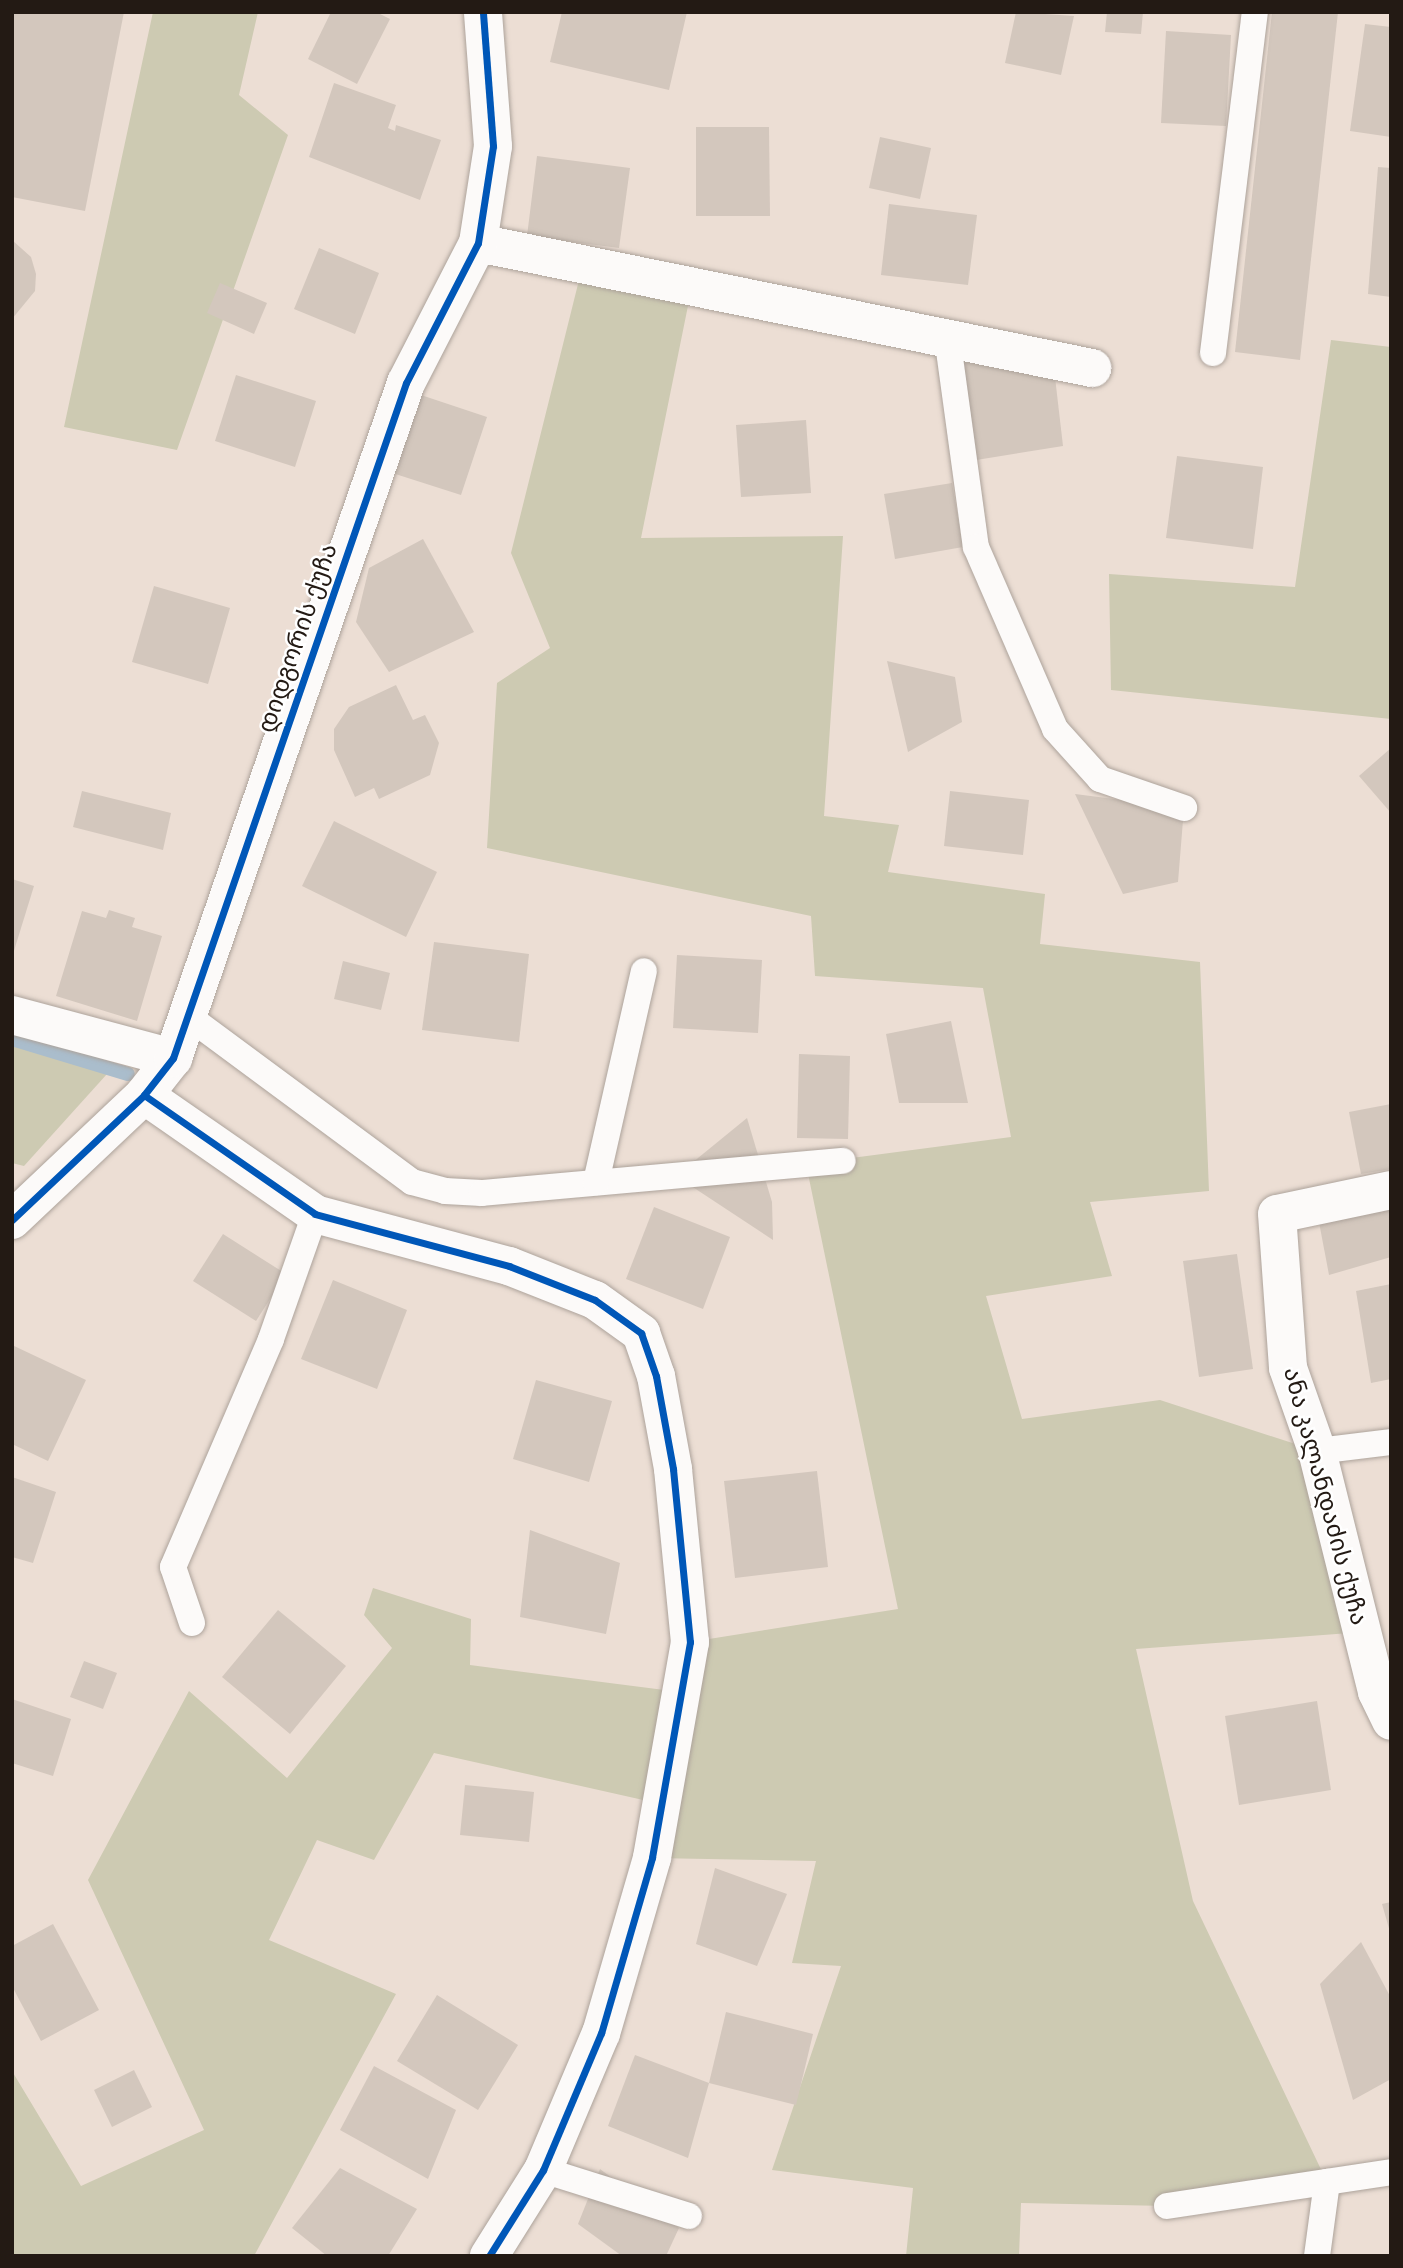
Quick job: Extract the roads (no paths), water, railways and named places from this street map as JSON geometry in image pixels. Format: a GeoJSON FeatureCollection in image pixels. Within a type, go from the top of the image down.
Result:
{"type":"FeatureCollection","features":[{"type":"Feature","properties":{"kind":"street","name":"დიდგორის ქუჩა"},"geometry":{"type":"LineString","coordinates":[[12,1220],[144,1095],[173,1058],[189,1017],[406,383],[478,243],[493,146],[482,12]]}},
{"type":"Feature","properties":{"kind":"street"},"geometry":{"type":"LineString","coordinates":[[478,243],[947,336],[1092,368]]}},
{"type":"Feature","properties":{"kind":"street"},"geometry":{"type":"LineString","coordinates":[[12,1016],[173,1058]]}},
{"type":"Feature","properties":{"kind":"street"},"geometry":{"type":"LineString","coordinates":[[144,1095],[315,1214],[509,1266],[595,1300],[641,1333],[656,1376],[673,1469],[690,1642],[652,1858],[601,2033],[543,2170],[489,2256]]}},
{"type":"Feature","properties":{"kind":"street","name":"ანა კალანდაძის ქუჩა"},"geometry":{"type":"LineString","coordinates":[[1391,1190],[1277,1214],[1287,1368],[1317,1451],[1377,1692],[1391,1721]]}},
{"type":"Feature","properties":{"kind":"lane"},"geometry":{"type":"LineString","coordinates":[[1213,353],[1255,12]]}},
{"type":"Feature","properties":{"kind":"lane"},"geometry":{"type":"LineString","coordinates":[[947,336],[976,547],[1055,729],[1100,779],[1184,808]]}},
{"type":"Feature","properties":{"kind":"lane"},"geometry":{"type":"LineString","coordinates":[[596,1182],[644,971]]}},
{"type":"Feature","properties":{"kind":"lane"},"geometry":{"type":"LineString","coordinates":[[189,1017],[412,1182],[445,1191],[482,1193],[843,1161]]}},
{"type":"Feature","properties":{"kind":"lane"},"geometry":{"type":"LineString","coordinates":[[192,1622],[173,1567],[271,1339],[315,1214]]}},
{"type":"Feature","properties":{"kind":"lane"},"geometry":{"type":"LineString","coordinates":[[1317,1451],[1391,1442]]}},
{"type":"Feature","properties":{"kind":"lane"},"geometry":{"type":"LineString","coordinates":[[543,2170],[689,2216]]}},
{"type":"Feature","properties":{"kind":"lane"},"geometry":{"type":"LineString","coordinates":[[1167,2206],[1391,2172]]}},
{"type":"Feature","properties":{"kind":"lane"},"geometry":{"type":"LineString","coordinates":[[1317,2256],[1327,2182]]}},
{"type":"Feature","properties":{"kind":"waterway"},"geometry":{"type":"LineString","coordinates":[[12,1039],[128,1074]]}}]}
